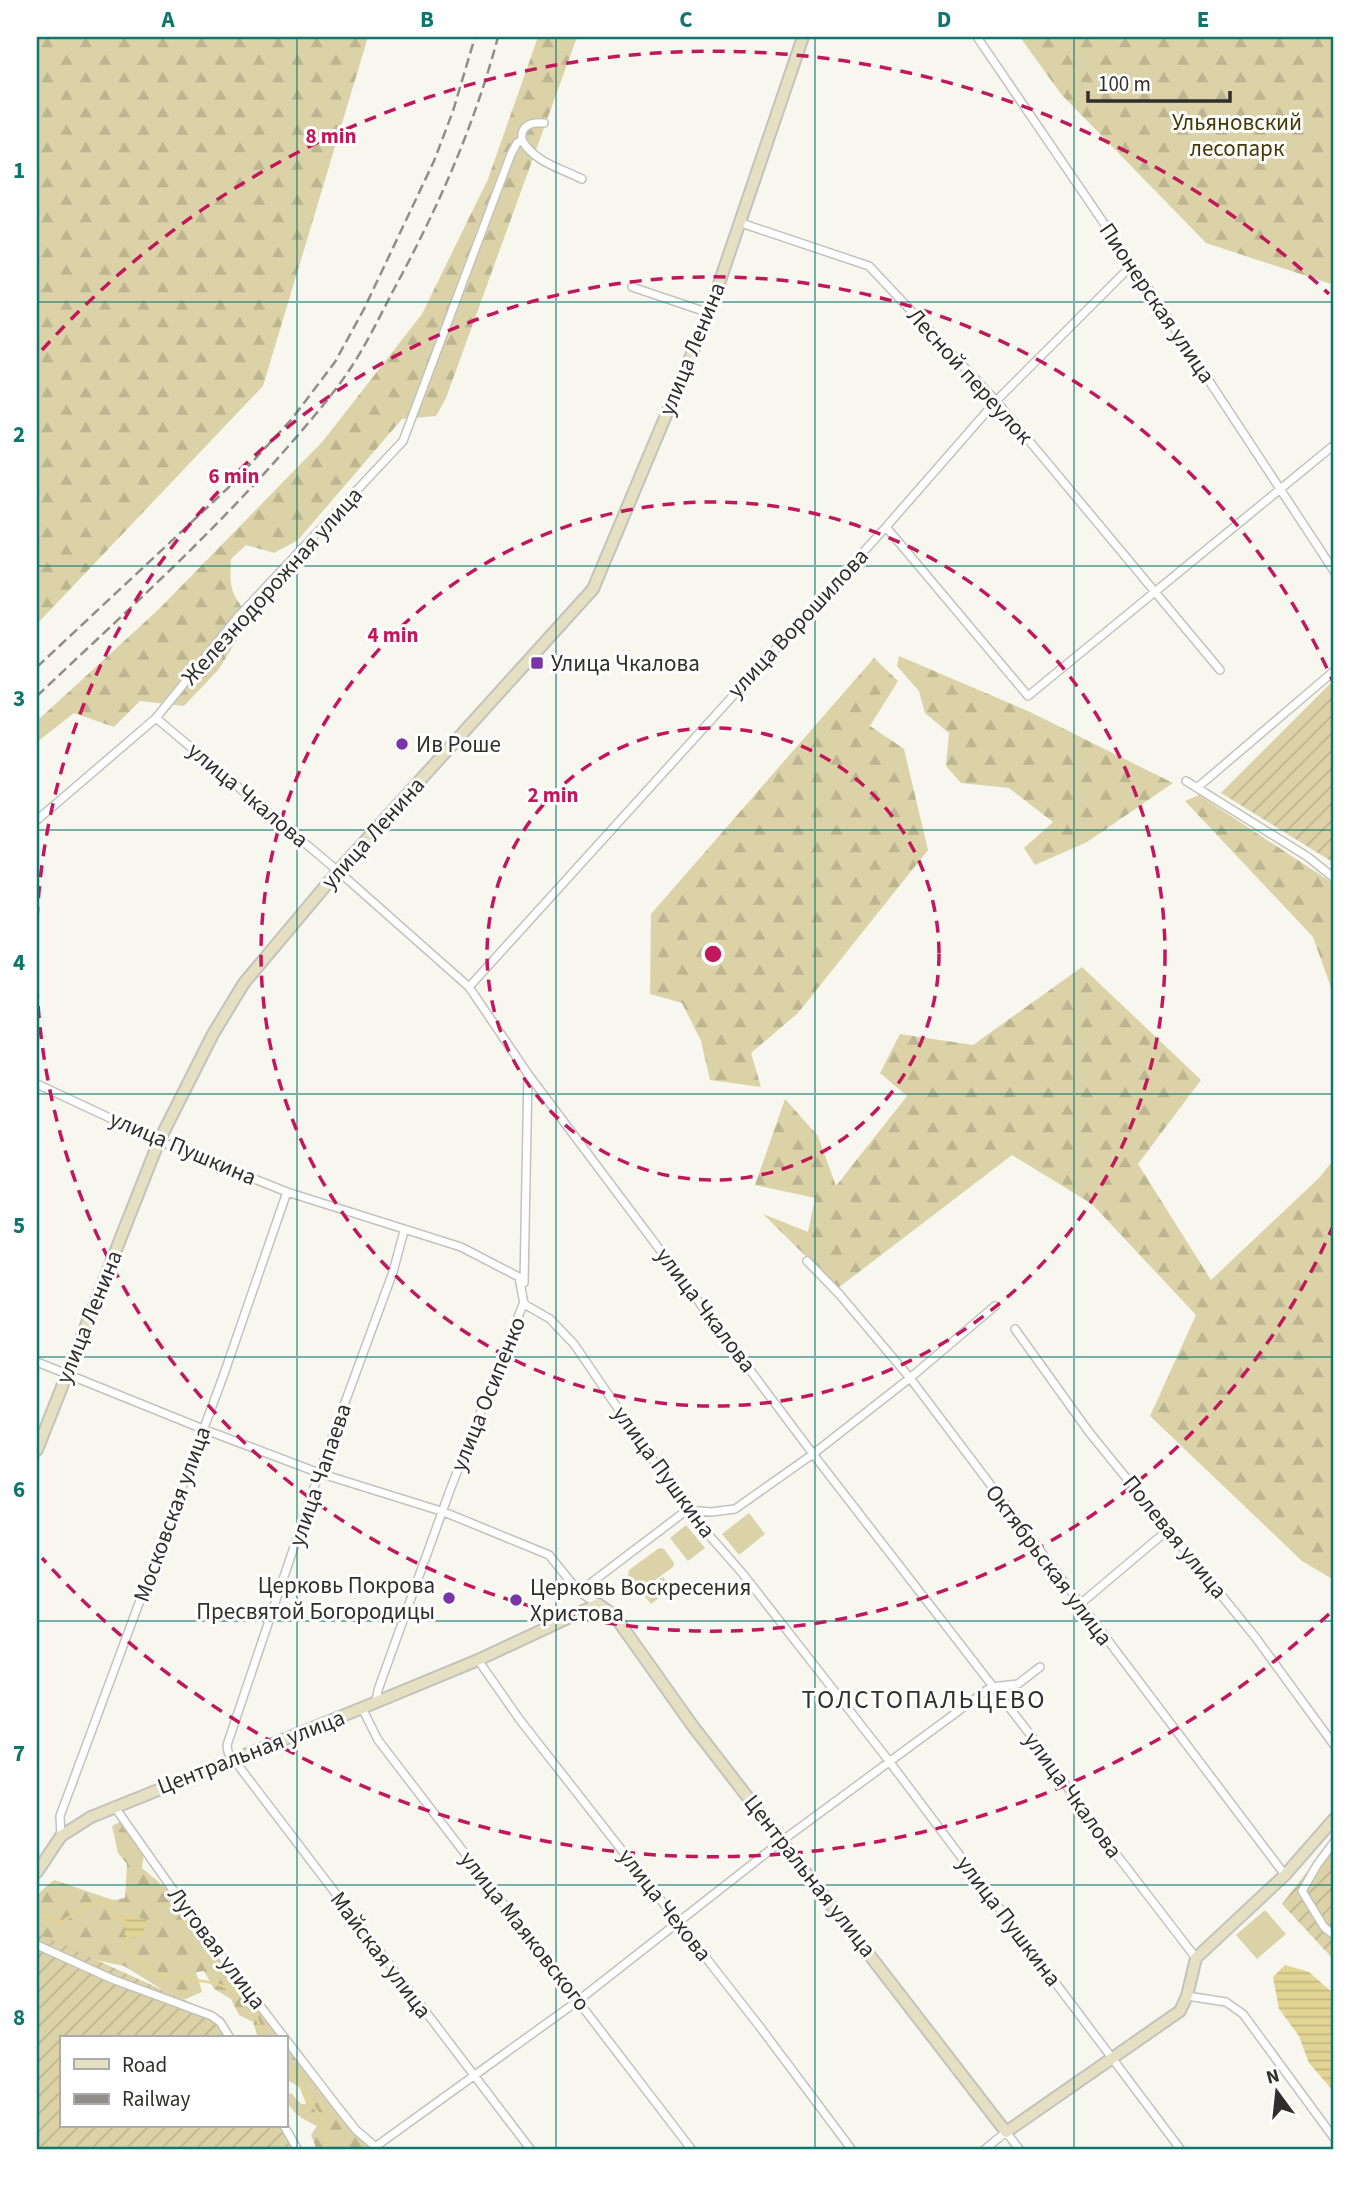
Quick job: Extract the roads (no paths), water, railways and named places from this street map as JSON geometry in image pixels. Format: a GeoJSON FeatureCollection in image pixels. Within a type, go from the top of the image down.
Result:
{"type":"FeatureCollection","features":[{"type":"Feature","properties":{"kind":"street","name":"улица Ленина"},"geometry":{"type":"LineString","coordinates":[[37,1450],[159,1141],[213,1034],[244,983],[338,871],[588,597],[709,313],[803,37]]}},
{"type":"Feature","properties":{"kind":"street","name":"Пионерская улица"},"geometry":{"type":"LineString","coordinates":[[977,37],[1282,489],[1334,571]]}},
{"type":"Feature","properties":{"kind":"street","name":"Железнодорожная улица"},"geometry":{"type":"LineString","coordinates":[[37,820],[156,718],[237,618],[403,441],[510,153],[517,142],[522,140],[521,134],[526,126],[534,122],[544,122]]}},
{"type":"Feature","properties":{"kind":"street"},"geometry":{"type":"LineString","coordinates":[[522,140],[529,152],[537,158],[582,179]]}},
{"type":"Feature","properties":{"kind":"street","name":"Лесной переулок"},"geometry":{"type":"LineString","coordinates":[[741,223],[869,266],[996,401],[1220,670]]}},
{"type":"Feature","properties":{"kind":"street","name":"улица Ворошилова"},"geometry":{"type":"LineString","coordinates":[[469,987],[886,527],[996,401],[1132,265]]}},
{"type":"Feature","properties":{"kind":"street"},"geometry":{"type":"LineString","coordinates":[[632,287],[709,313]]}},
{"type":"Feature","properties":{"kind":"street"},"geometry":{"type":"LineString","coordinates":[[886,527],[1028,696],[1334,445]]}},
{"type":"Feature","properties":{"kind":"street"},"geometry":{"type":"LineString","coordinates":[[1198,787],[1334,671]]}},
{"type":"Feature","properties":{"kind":"street","name":"улица Чкалова"},"geometry":{"type":"LineString","coordinates":[[156,718],[338,871],[469,987],[528,1074],[813,1454],[1039,1746],[1093,1824],[1196,1958]]}},
{"type":"Feature","properties":{"kind":"street"},"geometry":{"type":"LineString","coordinates":[[1186,781],[1308,857],[1334,878]]}},
{"type":"Feature","properties":{"kind":"street","name":"улица Осипенко"},"geometry":{"type":"LineString","coordinates":[[376,1702],[450,1490],[524,1304],[528,1074]]}},
{"type":"Feature","properties":{"kind":"street","name":"улица Пушкина"},"geometry":{"type":"LineString","coordinates":[[37,1084],[159,1141],[287,1192],[461,1247],[519,1277],[524,1304],[550,1320],[574,1344],[687,1510],[743,1574],[889,1761],[1181,2150]]}},
{"type":"Feature","properties":{"kind":"street","name":"Московская улица"},"geometry":{"type":"LineString","coordinates":[[61,1836],[60,1816],[136,1616],[287,1192]]}},
{"type":"Feature","properties":{"kind":"street","name":"улица Чапаева"},"geometry":{"type":"LineString","coordinates":[[232,1759],[228,1745],[319,1473],[393,1272],[404,1231]]}},
{"type":"Feature","properties":{"kind":"street","name":"Октябрьская улица"},"geometry":{"type":"LineString","coordinates":[[807,1261],[910,1378],[1285,1875]]}},
{"type":"Feature","properties":{"kind":"street"},"geometry":{"type":"LineString","coordinates":[[579,1592],[687,1510],[711,1512],[735,1509],[813,1454],[910,1378],[995,1306]]}},
{"type":"Feature","properties":{"kind":"street","name":"Полевая улица"},"geometry":{"type":"LineString","coordinates":[[1015,1329],[1089,1432],[1256,1637],[1334,1745]]}},
{"type":"Feature","properties":{"kind":"street","name":"Центральная улица"},"geometry":{"type":"LineString","coordinates":[[37,1362],[319,1473],[444,1512],[549,1555],[579,1592],[614,1615],[692,1725],[1020,2150]]}},
{"type":"Feature","properties":{"kind":"street"},"geometry":{"type":"LineString","coordinates":[[1079,1605],[1169,1529]]}},
{"type":"Feature","properties":{"kind":"street","name":"Центральная улица"},"geometry":{"type":"LineString","coordinates":[[37,1872],[61,1836],[114,1806],[478,1660],[598,1605]]}},
{"type":"Feature","properties":{"kind":"street","name":"улица Чехова"},"geometry":{"type":"LineString","coordinates":[[478,1660],[520,1720],[852,2150]]}},
{"type":"Feature","properties":{"kind":"street"},"geometry":{"type":"LineString","coordinates":[[377,2148],[579,2000],[783,1840],[991,1687],[1018,1685],[1040,1667]]}},
{"type":"Feature","properties":{"kind":"street","name":"улица Маяковского"},"geometry":{"type":"LineString","coordinates":[[362,1708],[378,1740],[692,2150]]}},
{"type":"Feature","properties":{"kind":"street","name":"Майская улица"},"geometry":{"type":"LineString","coordinates":[[232,1759],[531,2150]]}},
{"type":"Feature","properties":{"kind":"street","name":"Луговая улица"},"geometry":{"type":"LineString","coordinates":[[114,1806],[197,1924],[283,2036]]}},
{"type":"Feature","properties":{"kind":"street"},"geometry":{"type":"LineString","coordinates":[[984,2150],[1180,2011],[1187,1996],[1196,1958],[1285,1875],[1334,1819]]}},
{"type":"Feature","properties":{"kind":"street"},"geometry":{"type":"LineString","coordinates":[[1334,1842],[1302,1891],[1324,1927],[1334,1935]]}},
{"type":"Feature","properties":{"kind":"street"},"geometry":{"type":"LineString","coordinates":[[37,1945],[112,1979],[212,2016],[220,2022],[229,2036]]}},
{"type":"Feature","properties":{"kind":"street"},"geometry":{"type":"LineString","coordinates":[[1187,1996],[1226,2002],[1243,2014],[1334,2138]]}},
{"type":"Feature","properties":{"kind":"street","name":"Луговая улица"},"geometry":{"type":"LineString","coordinates":[[287,2041],[356,2130],[377,2148]]}},
{"type":"Feature","properties":{"kind":"street"},"geometry":{"type":"LineString","coordinates":[[285,2128],[298,2150]]}},
{"type":"Feature","properties":{"kind":"waterway"},"geometry":{"type":"LineString","coordinates":[[37,1914],[61,1922],[93,1903],[110,1903],[112,1916],[126,1922]]}},
{"type":"Feature","properties":{"kind":"waterway"},"geometry":{"type":"LineString","coordinates":[[129,1934],[125,1942],[134,1957],[145,1967],[156,1973],[226,1987],[254,2005],[262,2036]]}},
{"type":"Feature","properties":{"kind":"waterway"},"geometry":{"type":"LineString","coordinates":[[287,2067],[318,2113],[331,2150]]}},
{"type":"Feature","properties":{"kind":"railway"},"geometry":{"type":"LineString","coordinates":[[37,667],[229,487],[291,420],[335,362],[364,309],[434,161],[453,111],[475,37]]}},
{"type":"Feature","properties":{"kind":"railway"},"geometry":{"type":"LineString","coordinates":[[37,696],[221,519],[279,457],[344,378],[373,329],[439,199],[466,136],[498,37]]}},
{"type":"Feature","properties":{"kind":"place","name":"Улица Чкалова"},"geometry":{"type":"Point","coordinates":[537,663]}},
{"type":"Feature","properties":{"kind":"place","name":"Ив Роше"},"geometry":{"type":"Point","coordinates":[402,744]}},
{"type":"Feature","properties":{"kind":"place","name":"Церковь Покрова Пресвятой Богородицы"},"geometry":{"type":"Point","coordinates":[449,1598]}},
{"type":"Feature","properties":{"kind":"place","name":"Церковь Воскресения Христова"},"geometry":{"type":"Point","coordinates":[516,1600]}},
{"type":"Feature","properties":{"kind":"district","name":"ТОЛСТОПАЛЬЦЕВО"},"geometry":{"type":"Point","coordinates":[924,1699]}},
{"type":"Feature","properties":{"kind":"park label","name":"Ульяновский лесопарк"},"geometry":{"type":"Point","coordinates":[1237,135]}}]}
